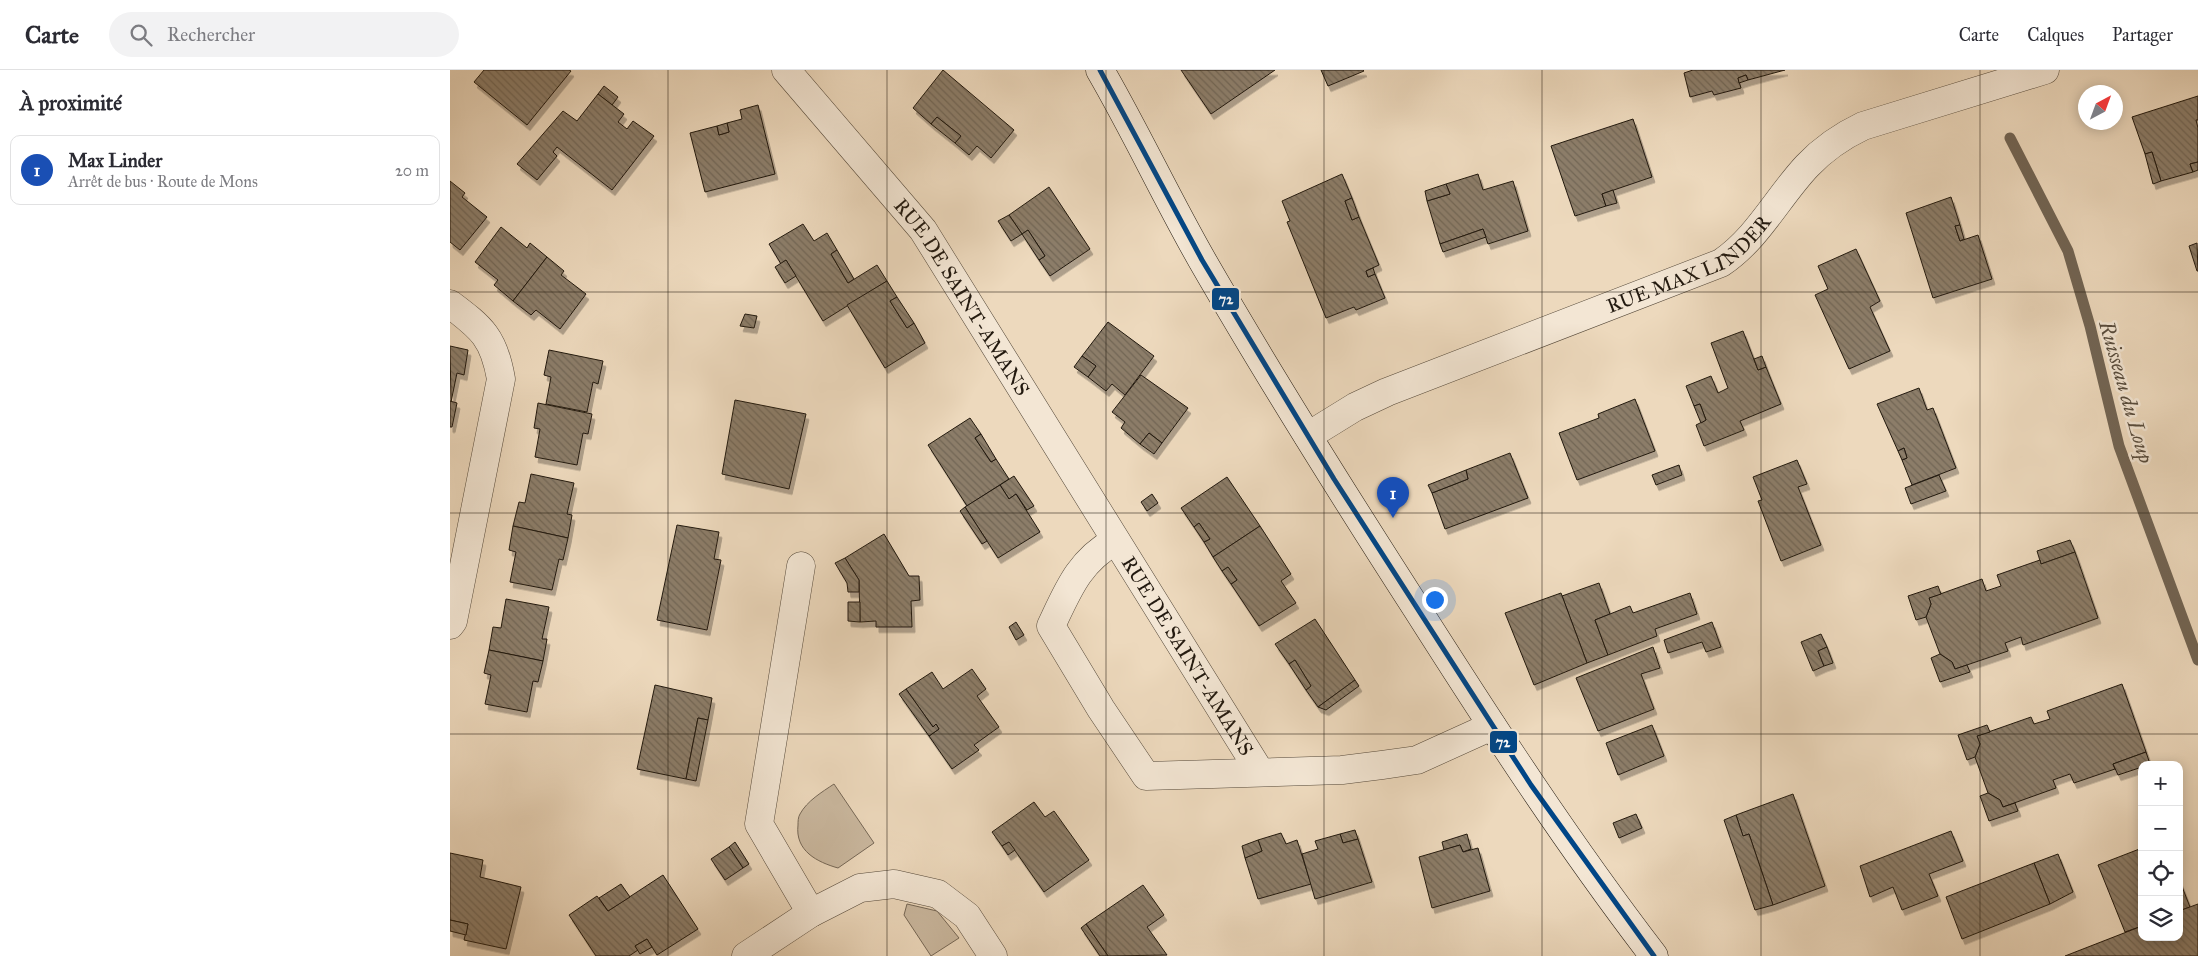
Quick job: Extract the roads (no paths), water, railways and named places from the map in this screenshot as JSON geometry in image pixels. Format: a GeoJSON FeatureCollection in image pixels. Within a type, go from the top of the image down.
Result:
{"type":"FeatureCollection","features":[{"type":"Feature","properties":{"kind":"street","name":"RUE DE SAINT-AMANS"},"geometry":{"type":"LineString","coordinates":[[786,70],[923,230],[1260,772]]}},
{"type":"Feature","properties":{"kind":"street"},"geometry":{"type":"LineString","coordinates":[[1100,70],[1126,115],[1157,178],[1202,260],[1308,436],[1492,726],[1585,864],[1654,956]]}},
{"type":"Feature","properties":{"kind":"street","name":"RUE MAX LINDER"},"geometry":{"type":"LineString","coordinates":[[1308,436],[1356,406],[1387,392],[1721,263],[1738,252],[1757,231],[1807,167],[1843,136],[1863,126],[2045,70]]}},
{"type":"Feature","properties":{"kind":"street"},"geometry":{"type":"LineString","coordinates":[[450,304],[485,333],[497,355],[502,379],[453,621],[450,625]]}},
{"type":"Feature","properties":{"kind":"street","name":"RUE DE SAINT-AMANS"},"geometry":{"type":"LineString","coordinates":[[1115,541],[1097,551],[1072,580],[1051,626],[1101,709],[1146,776],[1342,770],[1417,760],[1492,726]]}},
{"type":"Feature","properties":{"kind":"street"},"geometry":{"type":"LineString","coordinates":[[801,566],[759,824],[811,913]]}},
{"type":"Feature","properties":{"kind":"street"},"geometry":{"type":"LineString","coordinates":[[746,956],[811,913],[860,888],[894,884],[938,894],[967,916],[993,956]]}},
{"type":"Feature","properties":{"kind":"waterway","name":"Ruisseau du Loup"},"geometry":{"type":"LineString","coordinates":[[2010,138],[2068,251],[2090,326],[2119,446],[2198,660]]}},
{"type":"Feature","properties":{"kind":"place","name":"Max Linder"},"geometry":{"type":"Point","coordinates":[1393,518]}}]}
